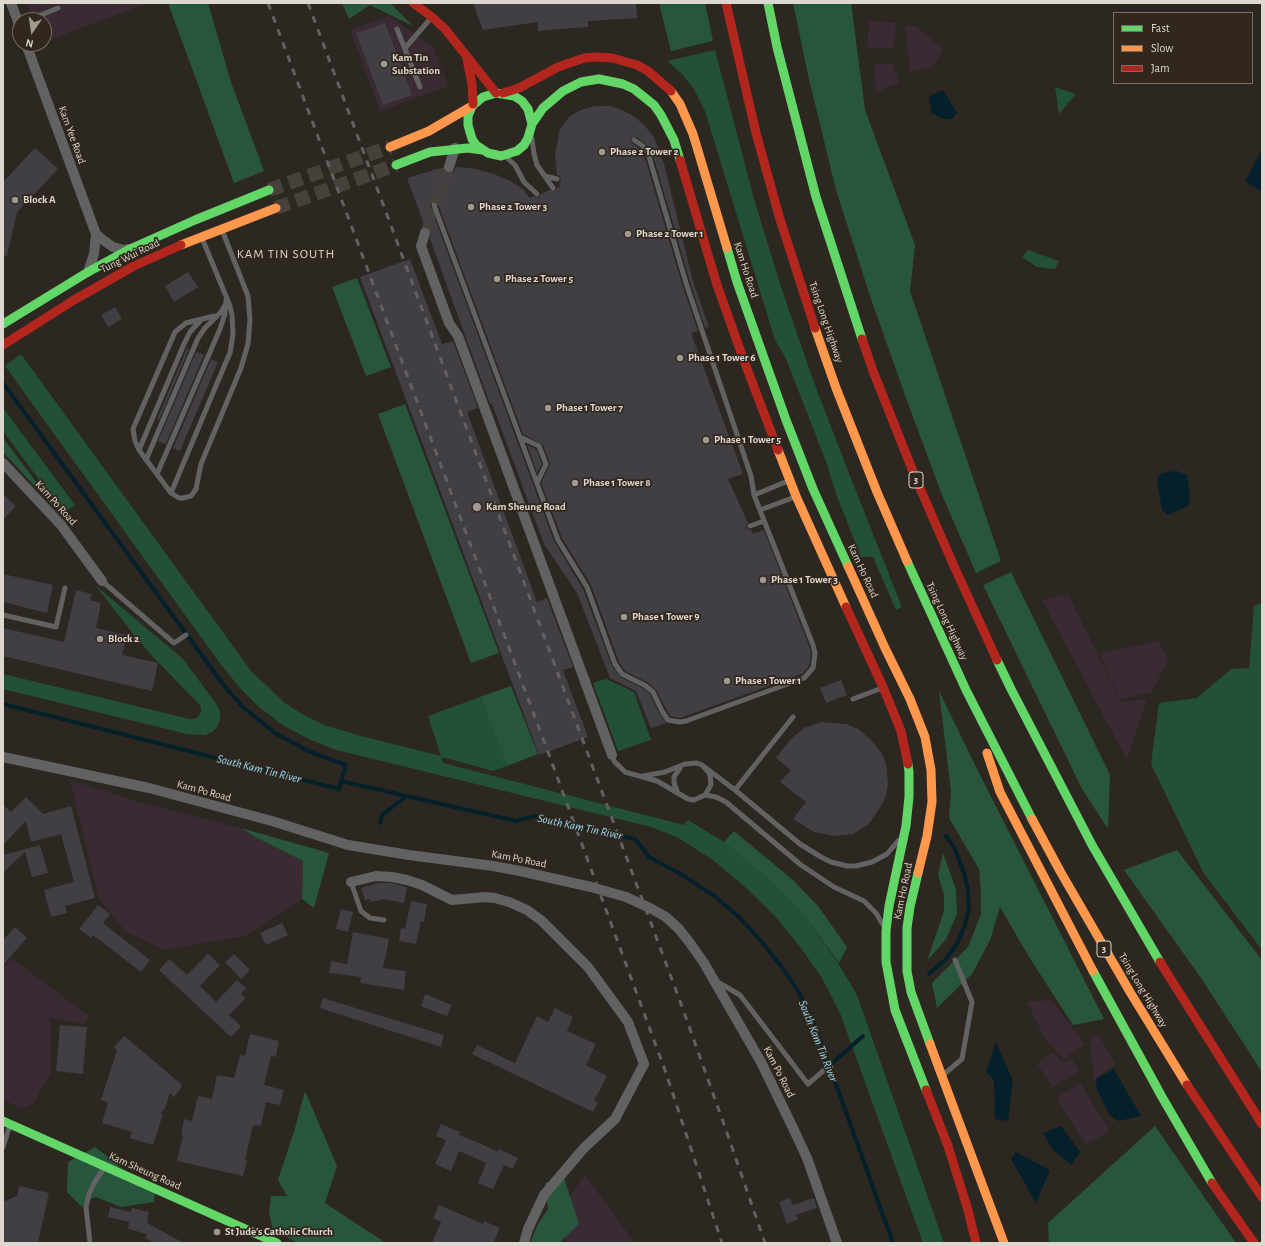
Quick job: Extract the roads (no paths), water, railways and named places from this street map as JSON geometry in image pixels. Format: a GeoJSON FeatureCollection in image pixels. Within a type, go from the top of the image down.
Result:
{"type":"FeatureCollection","features":[{"type":"Feature","properties":{"kind":"main road"},"geometry":{"type":"LineString","coordinates":[[413,3],[432,17],[457,43],[467,58],[500,93]]}},
{"type":"Feature","properties":{"kind":"main road","name":"Tsing Long Highway"},"geometry":{"type":"LineString","coordinates":[[726,3],[758,141],[779,216],[811,317],[836,388],[877,492],[916,583],[966,690],[1011,780],[1060,871],[1106,952],[1192,1093],[1262,1197]]}},
{"type":"Feature","properties":{"kind":"main road","name":"3"},"geometry":{"type":"LineString","coordinates":[[768,3],[777,48],[816,197],[850,303],[910,465],[953,564],[1011,689],[1092,845],[1163,968],[1252,1110],[1262,1122]]}},
{"type":"Feature","properties":{"kind":"main road"},"geometry":{"type":"LineString","coordinates":[[467,58],[472,84],[473,105],[468,116],[469,133],[472,139],[482,150]]}},
{"type":"Feature","properties":{"kind":"main road","name":"Kam Ho Road"},"geometry":{"type":"LineString","coordinates":[[500,93],[519,88],[558,67],[574,61],[584,58],[612,58],[637,65],[657,78],[670,90],[680,104],[687,118],[736,282],[786,420],[825,516],[885,648],[910,698],[925,737],[931,770],[932,802],[928,836],[910,907],[907,971],[911,992],[917,1011],[1004,1243]]}},
{"type":"Feature","properties":{"kind":"main road","name":"Kam Ho Road"},"geometry":{"type":"LineString","coordinates":[[531,127],[543,108],[563,91],[581,82],[590,80],[610,81],[634,89],[654,105],[674,140],[717,285],[740,351],[796,496],[897,718],[907,757],[909,791],[906,826],[889,906],[886,931],[886,962],[888,978],[895,1010],[948,1146],[968,1210],[976,1243]]}},
{"type":"Feature","properties":{"kind":"main road"},"geometry":{"type":"LineString","coordinates":[[390,147],[429,131],[473,105],[483,97],[500,93],[514,96],[522,101],[531,117],[531,127],[528,138],[524,146],[517,151],[501,156],[482,150],[455,148],[430,152],[396,165]]}},
{"type":"Feature","properties":{"kind":"main road","name":"Tung Wui Road"},"geometry":{"type":"LineString","coordinates":[[3,324],[88,272],[130,249],[189,222],[269,190]]}},
{"type":"Feature","properties":{"kind":"main road","name":"Tung Wui Road"},"geometry":{"type":"LineString","coordinates":[[3,344],[74,300],[155,256],[276,208]]}},
{"type":"Feature","properties":{"kind":"main road"},"geometry":{"type":"LineString","coordinates":[[966,690],[1000,792],[1162,1097],[1221,1198],[1254,1243]]}},
{"type":"Feature","properties":{"kind":"main road","name":"Kam Sheung Road"},"geometry":{"type":"LineString","coordinates":[[7,1122],[277,1243]]}},
{"type":"Feature","properties":{"kind":"street","name":"Kam Yee Road"},"geometry":{"type":"LineString","coordinates":[[29,52],[96,234],[94,254],[88,272]]}},
{"type":"Feature","properties":{"kind":"street"},"geometry":{"type":"LineString","coordinates":[[449,167],[455,148]]}},
{"type":"Feature","properties":{"kind":"street"},"geometry":{"type":"LineString","coordinates":[[425,233],[421,246],[449,323],[458,336],[612,755]]}},
{"type":"Feature","properties":{"kind":"street"},"geometry":{"type":"LineString","coordinates":[[96,234],[113,247],[124,250],[130,249]]}},
{"type":"Feature","properties":{"kind":"street","name":"Kam Po Road"},"geometry":{"type":"LineString","coordinates":[[3,463],[61,525],[102,581]]}},
{"type":"Feature","properties":{"kind":"street","name":"Kam Po Road"},"geometry":{"type":"LineString","coordinates":[[3,757],[149,788],[272,821],[348,845],[513,870],[612,892],[637,901],[666,917],[679,929],[690,943],[714,980],[761,1062],[806,1158],[837,1243]]}},
{"type":"Feature","properties":{"kind":"street"},"geometry":{"type":"LineString","coordinates":[[351,882],[376,876],[392,877],[422,885],[452,900],[485,897],[495,898],[527,910],[542,921],[588,967],[628,1022],[644,1064],[615,1118],[584,1148],[544,1195],[528,1229],[524,1243]]}},
{"type":"Feature","properties":{"kind":"lane"},"geometry":{"type":"LineString","coordinates":[[48,12],[58,8]]}},
{"type":"Feature","properties":{"kind":"lane"},"geometry":{"type":"LineString","coordinates":[[405,48],[432,17]]}},
{"type":"Feature","properties":{"kind":"lane"},"geometry":{"type":"LineString","coordinates":[[397,29],[420,87]]}},
{"type":"Feature","properties":{"kind":"lane"},"geometry":{"type":"LineString","coordinates":[[531,127],[535,160],[544,175],[556,188]]}},
{"type":"Feature","properties":{"kind":"lane"},"geometry":{"type":"LineString","coordinates":[[434,205],[558,540],[587,587],[618,670],[628,678],[646,686],[653,692],[664,716],[668,720],[674,722],[686,721],[804,678],[813,668],[815,653],[754,495],[752,476],[686,283],[652,163],[643,146],[634,140]]}},
{"type":"Feature","properties":{"kind":"lane"},"geometry":{"type":"LineString","coordinates":[[501,156],[513,162],[521,178],[537,194]]}},
{"type":"Feature","properties":{"kind":"lane"},"geometry":{"type":"LineString","coordinates":[[544,175],[557,178]]}},
{"type":"Feature","properties":{"kind":"lane"},"geometry":{"type":"LineString","coordinates":[[519,186],[521,183],[521,178]]}},
{"type":"Feature","properties":{"kind":"lane"},"geometry":{"type":"LineString","coordinates":[[220,312],[214,316],[202,320],[186,323],[180,326],[175,332],[171,338],[134,429],[135,441],[139,450],[171,493],[178,498],[188,498],[196,489],[201,464],[241,368],[248,344],[250,320],[248,296],[222,229]]}},
{"type":"Feature","properties":{"kind":"lane"},"geometry":{"type":"LineString","coordinates":[[171,493],[230,353],[233,334],[230,306],[202,237]]}},
{"type":"Feature","properties":{"kind":"lane"},"geometry":{"type":"LineString","coordinates":[[146,460],[198,338],[225,306],[226,299]]}},
{"type":"Feature","properties":{"kind":"lane"},"geometry":{"type":"LineString","coordinates":[[157,474],[220,329],[225,314],[226,299]]}},
{"type":"Feature","properties":{"kind":"lane"},"geometry":{"type":"LineString","coordinates":[[139,450],[184,344],[190,332],[202,320]]}},
{"type":"Feature","properties":{"kind":"lane"},"geometry":{"type":"LineString","coordinates":[[520,436],[539,446],[544,458],[546,464],[537,483]]}},
{"type":"Feature","properties":{"kind":"lane"},"geometry":{"type":"LineString","coordinates":[[754,495],[790,480]]}},
{"type":"Feature","properties":{"kind":"lane"},"geometry":{"type":"LineString","coordinates":[[760,510],[796,496]]}},
{"type":"Feature","properties":{"kind":"lane"},"geometry":{"type":"LineString","coordinates":[[750,526],[764,521]]}},
{"type":"Feature","properties":{"kind":"lane"},"geometry":{"type":"LineString","coordinates":[[102,581],[174,643],[186,635]]}},
{"type":"Feature","properties":{"kind":"lane"},"geometry":{"type":"LineString","coordinates":[[3,615],[56,627],[65,588]]}},
{"type":"Feature","properties":{"kind":"lane"},"geometry":{"type":"LineString","coordinates":[[853,699],[883,687]]}},
{"type":"Feature","properties":{"kind":"lane"},"geometry":{"type":"LineString","coordinates":[[735,790],[793,717]]}},
{"type":"Feature","properties":{"kind":"lane"},"geometry":{"type":"LineString","coordinates":[[612,755],[614,761],[625,772],[643,776],[664,784],[688,799],[694,800],[705,795],[711,785],[710,774],[702,765]]}},
{"type":"Feature","properties":{"kind":"lane"},"geometry":{"type":"LineString","coordinates":[[643,776],[665,772],[691,763],[702,765],[735,790],[800,844],[821,857],[839,864],[856,866],[872,862],[880,858],[893,848],[901,838],[906,826]]}},
{"type":"Feature","properties":{"kind":"lane"},"geometry":{"type":"LineString","coordinates":[[678,793],[675,788],[674,777],[680,767]]}},
{"type":"Feature","properties":{"kind":"lane"},"geometry":{"type":"LineString","coordinates":[[705,795],[716,797],[726,802],[801,865],[834,887],[856,897],[870,906],[882,922],[886,931]]}},
{"type":"Feature","properties":{"kind":"lane"},"geometry":{"type":"LineString","coordinates":[[351,882],[361,911],[370,918],[384,920]]}},
{"type":"Feature","properties":{"kind":"lane"},"geometry":{"type":"LineString","coordinates":[[942,1076],[962,1059],[972,1002],[955,960]]}},
{"type":"Feature","properties":{"kind":"lane"},"geometry":{"type":"LineString","coordinates":[[714,980],[740,995],[808,1084],[829,1066]]}},
{"type":"Feature","properties":{"kind":"lane"},"geometry":{"type":"LineString","coordinates":[[3,1147],[7,1122]]}},
{"type":"Feature","properties":{"kind":"lane"},"geometry":{"type":"LineString","coordinates":[[90,1243],[86,1207],[89,1194],[94,1183],[105,1167]]}},
{"type":"Feature","properties":{"kind":"water"},"geometry":{"type":"Polygon","coordinates":[[[943,90],[957,113],[952,119],[944,119],[931,113],[929,96],[943,90]]]}},
{"type":"Feature","properties":{"kind":"water"},"geometry":{"type":"Polygon","coordinates":[[[1262,148],[1262,189],[1260,190],[1245,182],[1262,148]]]}},
{"type":"Feature","properties":{"kind":"water"},"geometry":{"type":"Polygon","coordinates":[[[1177,471],[1187,475],[1190,496],[1188,506],[1168,515],[1162,510],[1157,480],[1161,473],[1177,471]]]}},
{"type":"Feature","properties":{"kind":"water"},"geometry":{"type":"Polygon","coordinates":[[[996,1042],[1013,1081],[1008,1121],[995,1119],[994,1080],[986,1072],[996,1042]]]}},
{"type":"Feature","properties":{"kind":"water"},"geometry":{"type":"Polygon","coordinates":[[[1114,1069],[1141,1116],[1118,1121],[1109,1114],[1097,1090],[1096,1079],[1114,1069]]]}},
{"type":"Feature","properties":{"kind":"water"},"geometry":{"type":"Polygon","coordinates":[[[1061,1126],[1080,1152],[1071,1165],[1053,1150],[1043,1133],[1061,1126]]]}},
{"type":"Feature","properties":{"kind":"water"},"geometry":{"type":"Polygon","coordinates":[[[1016,1152],[1050,1170],[1036,1203],[1011,1159],[1016,1152]]]}},
{"type":"Feature","properties":{"kind":"waterway"},"geometry":{"type":"LineString","coordinates":[[3,383],[225,687],[242,706],[275,733],[308,751],[346,765],[341,781]]}},
{"type":"Feature","properties":{"kind":"waterway","name":"South Kam Tin River"},"geometry":{"type":"LineString","coordinates":[[3,704],[339,789],[341,781],[516,821],[535,816],[635,839],[649,857],[679,873],[713,895],[739,917],[781,966],[798,991],[814,1023],[893,1243]]}},
{"type":"Feature","properties":{"kind":"waterway"},"geometry":{"type":"LineString","coordinates":[[380,823],[382,815],[407,796]]}},
{"type":"Feature","properties":{"kind":"waterway"},"geometry":{"type":"LineString","coordinates":[[929,974],[945,960],[957,944],[965,925],[969,908],[968,891],[964,873],[955,849],[946,836]]}},
{"type":"Feature","properties":{"kind":"waterway"},"geometry":{"type":"LineString","coordinates":[[829,1066],[863,1036]]}},
{"type":"Feature","properties":{"kind":"tunnel"},"geometry":{"type":"LineString","coordinates":[[269,190],[390,147]]}},
{"type":"Feature","properties":{"kind":"tunnel"},"geometry":{"type":"LineString","coordinates":[[276,208],[396,165]]}},
{"type":"Feature","properties":{"kind":"tunnel"},"geometry":{"type":"LineString","coordinates":[[425,233],[449,167]]}},
{"type":"Feature","properties":{"kind":"railway"},"geometry":{"type":"LineString","coordinates":[[268,3],[548,752],[666,1073],[722,1243]]}},
{"type":"Feature","properties":{"kind":"railway"},"geometry":{"type":"LineString","coordinates":[[308,3],[680,1001],[765,1243]]}},
{"type":"Feature","properties":{"kind":"place","name":"Kam Tin Substation"},"geometry":{"type":"Point","coordinates":[384,64]}},
{"type":"Feature","properties":{"kind":"place","name":"Phase 2 Tower 2"},"geometry":{"type":"Point","coordinates":[602,152]}},
{"type":"Feature","properties":{"kind":"place","name":"Block A"},"geometry":{"type":"Point","coordinates":[15,200]}},
{"type":"Feature","properties":{"kind":"place","name":"Phase 2 Tower 3"},"geometry":{"type":"Point","coordinates":[471,207]}},
{"type":"Feature","properties":{"kind":"place","name":"Phase 2 Tower 1"},"geometry":{"type":"Point","coordinates":[628,234]}},
{"type":"Feature","properties":{"kind":"place","name":"Phase 2 Tower 5"},"geometry":{"type":"Point","coordinates":[497,279]}},
{"type":"Feature","properties":{"kind":"place","name":"Phase 1 Tower 6"},"geometry":{"type":"Point","coordinates":[680,358]}},
{"type":"Feature","properties":{"kind":"place","name":"Phase 1 Tower 7"},"geometry":{"type":"Point","coordinates":[548,408]}},
{"type":"Feature","properties":{"kind":"place","name":"Phase 1 Tower 5"},"geometry":{"type":"Point","coordinates":[706,440]}},
{"type":"Feature","properties":{"kind":"place","name":"Phase 1 Tower 8"},"geometry":{"type":"Point","coordinates":[575,483]}},
{"type":"Feature","properties":{"kind":"place","name":"Kam Sheung Road"},"geometry":{"type":"Point","coordinates":[477,507]}},
{"type":"Feature","properties":{"kind":"place","name":"Phase 1 Tower 3"},"geometry":{"type":"Point","coordinates":[763,580]}},
{"type":"Feature","properties":{"kind":"place","name":"Phase 1 Tower 9"},"geometry":{"type":"Point","coordinates":[624,617]}},
{"type":"Feature","properties":{"kind":"place","name":"Block 2"},"geometry":{"type":"Point","coordinates":[100,639]}},
{"type":"Feature","properties":{"kind":"place","name":"Phase 1 Tower 1"},"geometry":{"type":"Point","coordinates":[727,681]}},
{"type":"Feature","properties":{"kind":"place","name":"St Jude's Catholic Church"},"geometry":{"type":"Point","coordinates":[217,1232]}},
{"type":"Feature","properties":{"kind":"district","name":"KAM TIN SOUTH"},"geometry":{"type":"Point","coordinates":[286,254]}}]}
